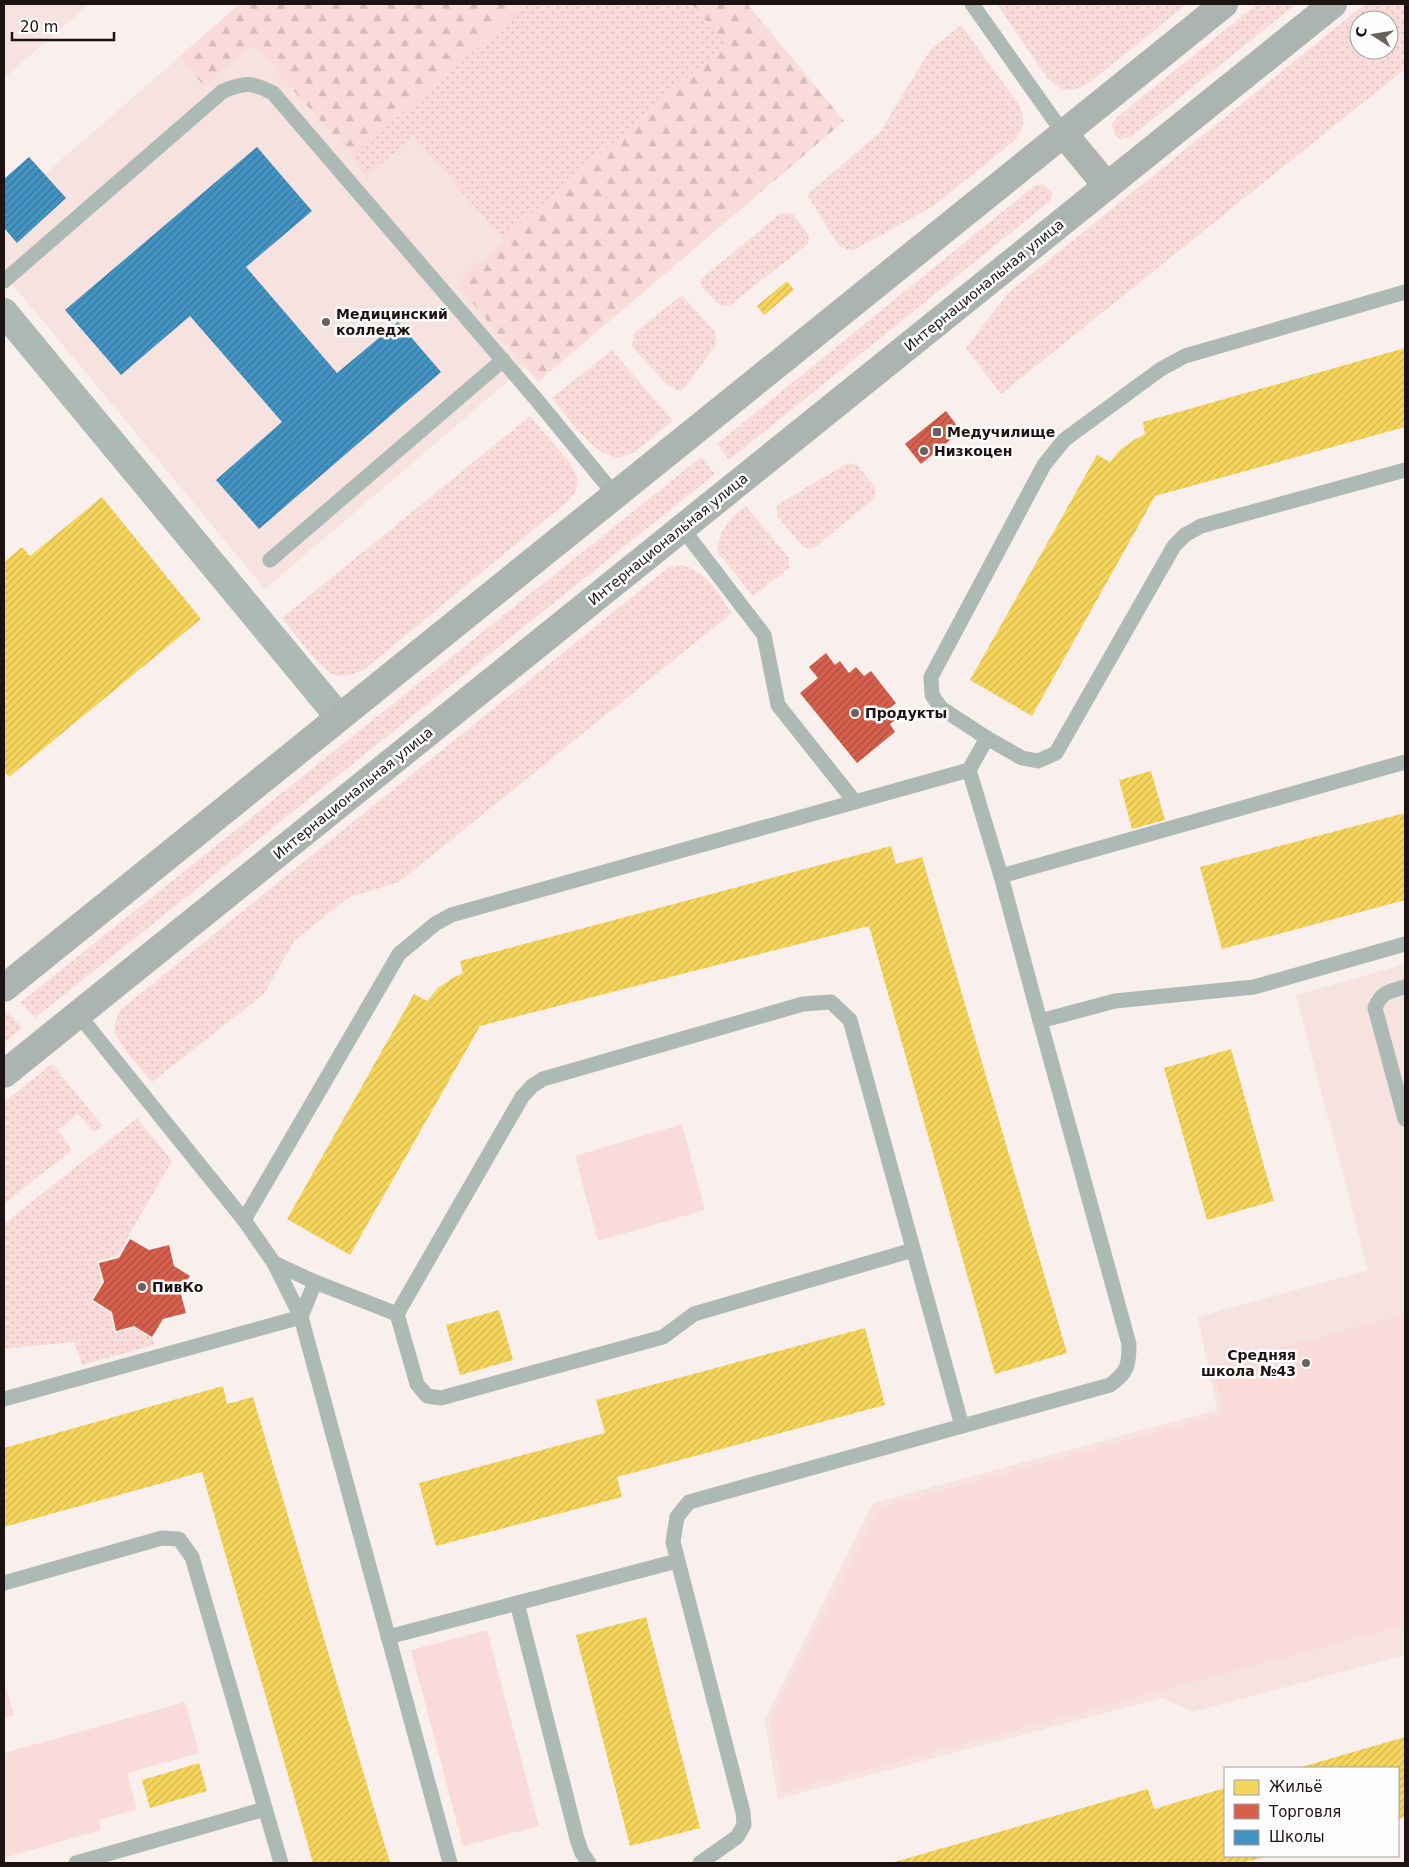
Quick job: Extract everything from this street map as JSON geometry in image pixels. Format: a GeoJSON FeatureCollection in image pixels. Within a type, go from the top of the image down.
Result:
{"type":"FeatureCollection","features":[{"type":"Feature","properties":{"kind":"main road"},"geometry":{"type":"LineString","coordinates":[[4,988],[1224,4]]}},
{"type":"Feature","properties":{"kind":"main road","name":"Интернациональная улица"},"geometry":{"type":"LineString","coordinates":[[4,1074],[1333,4]]}},
{"type":"Feature","properties":{"kind":"main road"},"geometry":{"type":"LineString","coordinates":[[1064,134],[1107,186]]}},
{"type":"Feature","properties":{"kind":"street"},"geometry":{"type":"LineString","coordinates":[[4,312],[339,717]]}},
{"type":"Feature","properties":{"kind":"lane"},"geometry":{"type":"LineString","coordinates":[[972,4],[1064,134]]}},
{"type":"Feature","properties":{"kind":"lane"},"geometry":{"type":"LineString","coordinates":[[4,281],[223,91],[243,83],[259,86],[273,93],[503,360],[615,495]]}},
{"type":"Feature","properties":{"kind":"lane"},"geometry":{"type":"LineString","coordinates":[[1405,292],[1185,356],[1162,369],[1064,440],[1044,465],[931,677],[932,695],[941,708],[1022,758],[1038,761],[1056,753],[1174,546],[1185,535],[1200,526],[1405,470]]}},
{"type":"Feature","properties":{"kind":"lane"},"geometry":{"type":"LineString","coordinates":[[270,560],[503,360]]}},
{"type":"Feature","properties":{"kind":"lane"},"geometry":{"type":"LineString","coordinates":[[682,528],[764,635],[778,705],[855,802]]}},
{"type":"Feature","properties":{"kind":"lane"},"geometry":{"type":"LineString","coordinates":[[244,1220],[399,954],[435,924],[451,915],[969,770],[987,738]]}},
{"type":"Feature","properties":{"kind":"lane"},"geometry":{"type":"LineString","coordinates":[[1001,876],[1405,762]]}},
{"type":"Feature","properties":{"kind":"lane"},"geometry":{"type":"LineString","coordinates":[[700,1863],[737,1837],[744,1825],[743,1812],[673,1542],[677,1517],[689,1502],[1110,1385],[1121,1376],[1129,1364],[1129,1344],[1001,876],[969,770]]}},
{"type":"Feature","properties":{"kind":"lane"},"geometry":{"type":"LineString","coordinates":[[1040,1021],[1115,1001],[1254,987],[1405,944]]}},
{"type":"Feature","properties":{"kind":"lane"},"geometry":{"type":"LineString","coordinates":[[1405,987],[1390,991],[1378,999],[1375,1008],[1405,1118]]}},
{"type":"Feature","properties":{"kind":"lane"},"geometry":{"type":"LineString","coordinates":[[913,1250],[694,1314],[663,1337],[441,1398],[427,1396],[417,1384],[397,1314],[522,1097],[532,1086],[543,1079],[804,1004],[831,1002],[850,1020],[962,1426]]}},
{"type":"Feature","properties":{"kind":"lane"},"geometry":{"type":"LineString","coordinates":[[78,1014],[244,1220],[274,1263],[302,1317],[450,1863]]}},
{"type":"Feature","properties":{"kind":"lane"},"geometry":{"type":"LineString","coordinates":[[274,1263],[315,1282],[397,1314]]}},
{"type":"Feature","properties":{"kind":"lane"},"geometry":{"type":"LineString","coordinates":[[302,1317],[315,1282]]}},
{"type":"Feature","properties":{"kind":"lane"},"geometry":{"type":"LineString","coordinates":[[4,1400],[302,1317]]}},
{"type":"Feature","properties":{"kind":"lane"},"geometry":{"type":"LineString","coordinates":[[4,1583],[162,1538],[179,1539],[192,1557],[281,1863]]}},
{"type":"Feature","properties":{"kind":"lane"},"geometry":{"type":"LineString","coordinates":[[388,1637],[677,1561]]}},
{"type":"Feature","properties":{"kind":"lane"},"geometry":{"type":"LineString","coordinates":[[517,1604],[577,1838],[582,1853],[590,1863]]}},
{"type":"Feature","properties":{"kind":"lane"},"geometry":{"type":"LineString","coordinates":[[76,1863],[265,1809]]}},
{"type":"Feature","properties":{"kind":"shaded area"},"geometry":{"type":"Polygon","coordinates":[[[4,4],[89,4],[4,78],[4,4]]]}},
{"type":"Feature","properties":{"kind":"shaded area","name":"Медицинский колледж"},"geometry":{"type":"Polygon","coordinates":[[[240,4],[747,4],[844,121],[538,381],[526,366],[265,589],[4,274],[4,179],[29,157],[45,174],[240,4]]]}},
{"type":"Feature","properties":{"kind":"shaded area","name":"Средняя школа №43"},"geometry":{"type":"Polygon","coordinates":[[[1405,964],[1405,1655],[1193,1712],[1162,1698],[778,1799],[765,1720],[873,1503],[1217,1410],[1198,1317],[1368,1270],[1296,995],[1405,964]]]}},
{"type":"Feature","properties":{"kind":"green space"},"geometry":{"type":"Polygon","coordinates":[[[240,4],[528,4],[352,156],[253,45],[204,86],[179,57],[240,4]]]}},
{"type":"Feature","properties":{"kind":"green space"},"geometry":{"type":"Polygon","coordinates":[[[528,4],[692,4],[726,44],[503,239],[413,136],[366,177],[352,156],[528,4]]]}},
{"type":"Feature","properties":{"kind":"green space"},"geometry":{"type":"Polygon","coordinates":[[[692,4],[747,4],[844,121],[538,382],[456,283],[503,239],[726,45],[692,4]]]}},
{"type":"Feature","properties":{"kind":"green space"},"geometry":{"type":"Polygon","coordinates":[[[997,4],[1187,4],[1089,83],[1076,89],[1063,90],[1048,79],[997,4]]]}},
{"type":"Feature","properties":{"kind":"green space"},"geometry":{"type":"Polygon","coordinates":[[[1257,4],[1296,4],[1132,136],[1120,140],[1114,133],[1112,125],[1116,118],[1257,4]]]}},
{"type":"Feature","properties":{"kind":"green space"},"geometry":{"type":"Polygon","coordinates":[[[1365,4],[1405,4],[1405,69],[1001,394],[966,348],[1008,293],[1349,17],[1349,60],[1399,60],[1399,10],[1358,10],[1365,4]]]}},
{"type":"Feature","properties":{"kind":"green space"},"geometry":{"type":"Polygon","coordinates":[[[961,25],[1018,103],[1023,118],[1020,131],[1014,141],[932,207],[852,251],[839,246],[807,195],[880,132],[930,50],[961,25]]]}},
{"type":"Feature","properties":{"kind":"green space"},"geometry":{"type":"Polygon","coordinates":[[[1043,184],[1052,193],[1052,198],[1049,202],[729,460],[717,444],[1034,186],[1043,184]]]}},
{"type":"Feature","properties":{"kind":"green space"},"geometry":{"type":"Polygon","coordinates":[[[781,213],[793,214],[809,236],[808,244],[729,306],[721,306],[702,288],[701,279],[781,213]]]}},
{"type":"Feature","properties":{"kind":"green space"},"geometry":{"type":"Polygon","coordinates":[[[682,295],[715,332],[717,343],[685,388],[679,391],[667,385],[632,347],[634,333],[682,295]]]}},
{"type":"Feature","properties":{"kind":"green space"},"geometry":{"type":"Polygon","coordinates":[[[612,350],[673,421],[641,447],[623,457],[613,457],[593,445],[574,426],[552,398],[612,350]]]}},
{"type":"Feature","properties":{"kind":"green space"},"geometry":{"type":"Polygon","coordinates":[[[530,416],[570,463],[578,479],[576,491],[568,501],[364,670],[338,676],[324,668],[282,618],[530,416]]]}},
{"type":"Feature","properties":{"kind":"green space"},"geometry":{"type":"Polygon","coordinates":[[[701,457],[715,474],[35,1018],[21,1002],[701,457]]]}},
{"type":"Feature","properties":{"kind":"green space"},"geometry":{"type":"Polygon","coordinates":[[[848,463],[857,465],[875,487],[876,497],[813,549],[803,547],[777,516],[777,505],[848,463]]]}},
{"type":"Feature","properties":{"kind":"green space"},"geometry":{"type":"Polygon","coordinates":[[[746,506],[789,558],[789,568],[753,596],[718,553],[719,539],[725,526],[746,506]]]}},
{"type":"Feature","properties":{"kind":"green space"},"geometry":{"type":"Polygon","coordinates":[[[683,565],[706,578],[732,613],[399,882],[348,898],[294,941],[264,994],[152,1082],[120,1042],[115,1026],[120,1010],[669,567],[683,565]]]}},
{"type":"Feature","properties":{"kind":"green space"},"geometry":{"type":"Polygon","coordinates":[[[8,1012],[22,1028],[4,1043],[4,1015],[8,1012]]]}},
{"type":"Feature","properties":{"kind":"green space"},"geometry":{"type":"Polygon","coordinates":[[[52,1064],[103,1126],[94,1132],[78,1114],[58,1130],[72,1150],[4,1204],[4,1102],[52,1064]]]}},
{"type":"Feature","properties":{"kind":"green space"},"geometry":{"type":"Polygon","coordinates":[[[137,1118],[172,1161],[117,1256],[97,1261],[102,1281],[91,1301],[110,1313],[115,1333],[134,1328],[153,1339],[154,1345],[82,1365],[74,1342],[4,1349],[4,1224],[137,1118]]]}},
{"type":"Feature","properties":{"kind":"green space"},"geometry":{"type":"Polygon","coordinates":[[[682,1124],[705,1210],[598,1241],[575,1156],[682,1124]]]}},
{"type":"Feature","properties":{"kind":"green space","name":"Средняя школа №43"},"geometry":{"type":"Polygon","coordinates":[[[1405,1314],[1405,1625],[783,1792],[770,1721],[879,1508],[1223,1414],[1213,1366],[1405,1314]]]}},
{"type":"Feature","properties":{"kind":"green space"},"geometry":{"type":"Polygon","coordinates":[[[487,1630],[539,1826],[463,1846],[411,1650],[487,1630]]]}},
{"type":"Feature","properties":{"kind":"green space"},"geometry":{"type":"Polygon","coordinates":[[[4,1679],[14,1715],[4,1718],[4,1679]]]}},
{"type":"Feature","properties":{"kind":"green space"},"geometry":{"type":"Polygon","coordinates":[[[185,1702],[199,1753],[127,1773],[137,1809],[99,1820],[101,1830],[4,1858],[4,1753],[185,1702]]]}},
{"type":"Feature","properties":{"kind":"building: Жильё"},"geometry":{"type":"Polygon","coordinates":[[[787,281],[794,290],[764,315],[757,306],[787,281]]]}},
{"type":"Feature","properties":{"kind":"building: Жильё"},"geometry":{"type":"Polygon","coordinates":[[[1405,348],[1405,427],[1155,496],[1032,716],[970,680],[1097,455],[1110,462],[1121,449],[1145,434],[1143,422],[1405,348]]]}},
{"type":"Feature","properties":{"kind":"building: Жильё"},"geometry":{"type":"Polygon","coordinates":[[[102,497],[201,619],[9,777],[4,771],[4,562],[22,547],[30,556],[102,497]]]}},
{"type":"Feature","properties":{"kind":"building: Жильё"},"geometry":{"type":"Polygon","coordinates":[[[1151,771],[1165,820],[1132,829],[1119,780],[1151,771]]]}},
{"type":"Feature","properties":{"kind":"building: Жильё"},"geometry":{"type":"Polygon","coordinates":[[[1405,813],[1405,900],[1222,949],[1200,867],[1405,813]]]}},
{"type":"Feature","properties":{"kind":"building: Жильё"},"geometry":{"type":"Polygon","coordinates":[[[891,846],[896,864],[922,857],[1067,1353],[995,1374],[869,926],[480,1026],[350,1255],[287,1219],[414,994],[427,1001],[438,988],[463,973],[460,961],[891,846]]]}},
{"type":"Feature","properties":{"kind":"building: Жильё"},"geometry":{"type":"Polygon","coordinates":[[[1231,1049],[1274,1201],[1207,1220],[1164,1068],[1231,1049]]]}},
{"type":"Feature","properties":{"kind":"building: Жильё"},"geometry":{"type":"Polygon","coordinates":[[[499,1310],[513,1360],[460,1375],[446,1325],[499,1310]]]}},
{"type":"Feature","properties":{"kind":"building: Жильё"},"geometry":{"type":"Polygon","coordinates":[[[865,1328],[885,1405],[617,1477],[622,1497],[436,1546],[419,1483],[605,1433],[596,1400],[865,1328]]]}},
{"type":"Feature","properties":{"kind":"building: Жильё"},"geometry":{"type":"Polygon","coordinates":[[[223,1386],[227,1404],[253,1397],[390,1863],[313,1863],[202,1472],[4,1527],[4,1448],[223,1386]]]}},
{"type":"Feature","properties":{"kind":"building: Жильё"},"geometry":{"type":"Polygon","coordinates":[[[646,1617],[700,1828],[630,1846],[576,1635],[646,1617]]]}},
{"type":"Feature","properties":{"kind":"building: Жильё"},"geometry":{"type":"Polygon","coordinates":[[[1405,1737],[1405,1817],[1399,1819],[1399,1767],[1301,1767],[1405,1737]]]}},
{"type":"Feature","properties":{"kind":"building: Жильё"},"geometry":{"type":"Polygon","coordinates":[[[199,1763],[207,1791],[150,1808],[142,1780],[199,1763]]]}},
{"type":"Feature","properties":{"kind":"building: Жильё"},"geometry":{"type":"Polygon","coordinates":[[[1224,1788],[1224,1857],[1264,1857],[1243,1863],[891,1863],[1148,1789],[1154,1809],[1224,1788]]]}},
{"type":"Feature","properties":{"kind":"building: Торговля"},"geometry":{"type":"Polygon","coordinates":[[[946,411],[961,431],[921,464],[905,444],[946,411]]]}},
{"type":"Feature","properties":{"kind":"building: Торговля","name":"Продукты"},"geometry":{"type":"Polygon","coordinates":[[[826,653],[835,665],[840,661],[849,673],[856,667],[864,676],[871,671],[896,703],[890,708],[898,718],[890,724],[895,732],[857,763],[800,693],[818,678],[809,667],[826,653]]]}},
{"type":"Feature","properties":{"kind":"building: Торговля","name":"ПивКо"},"geometry":{"type":"Polygon","coordinates":[[[130,1239],[149,1250],[169,1245],[174,1266],[190,1276],[180,1291],[186,1313],[163,1319],[152,1337],[134,1326],[116,1331],[112,1312],[93,1300],[104,1282],[99,1263],[119,1258],[130,1239]]]}},
{"type":"Feature","properties":{"kind":"building: Школы"},"geometry":{"type":"Polygon","coordinates":[[[257,147],[312,211],[246,267],[337,373],[398,322],[441,372],[259,529],[216,480],[282,422],[190,316],[121,375],[65,310],[257,147]]]}},
{"type":"Feature","properties":{"kind":"building: Школы"},"geometry":{"type":"Polygon","coordinates":[[[29,157],[66,198],[17,243],[4,228],[4,179],[29,157]]]}},
{"type":"Feature","properties":{"kind":"place","name":"Медицинский колледж"},"geometry":{"type":"Point","coordinates":[326,322]}},
{"type":"Feature","properties":{"kind":"place","name":"Медучилище"},"geometry":{"type":"Point","coordinates":[937,432]}},
{"type":"Feature","properties":{"kind":"place","name":"Низкоцен"},"geometry":{"type":"Point","coordinates":[924,451]}},
{"type":"Feature","properties":{"kind":"place","name":"Продукты"},"geometry":{"type":"Point","coordinates":[855,713]}},
{"type":"Feature","properties":{"kind":"place","name":"ПивКо"},"geometry":{"type":"Point","coordinates":[142,1287]}},
{"type":"Feature","properties":{"kind":"place","name":"Средняя школа №43"},"geometry":{"type":"Point","coordinates":[1306,1363]}}]}
